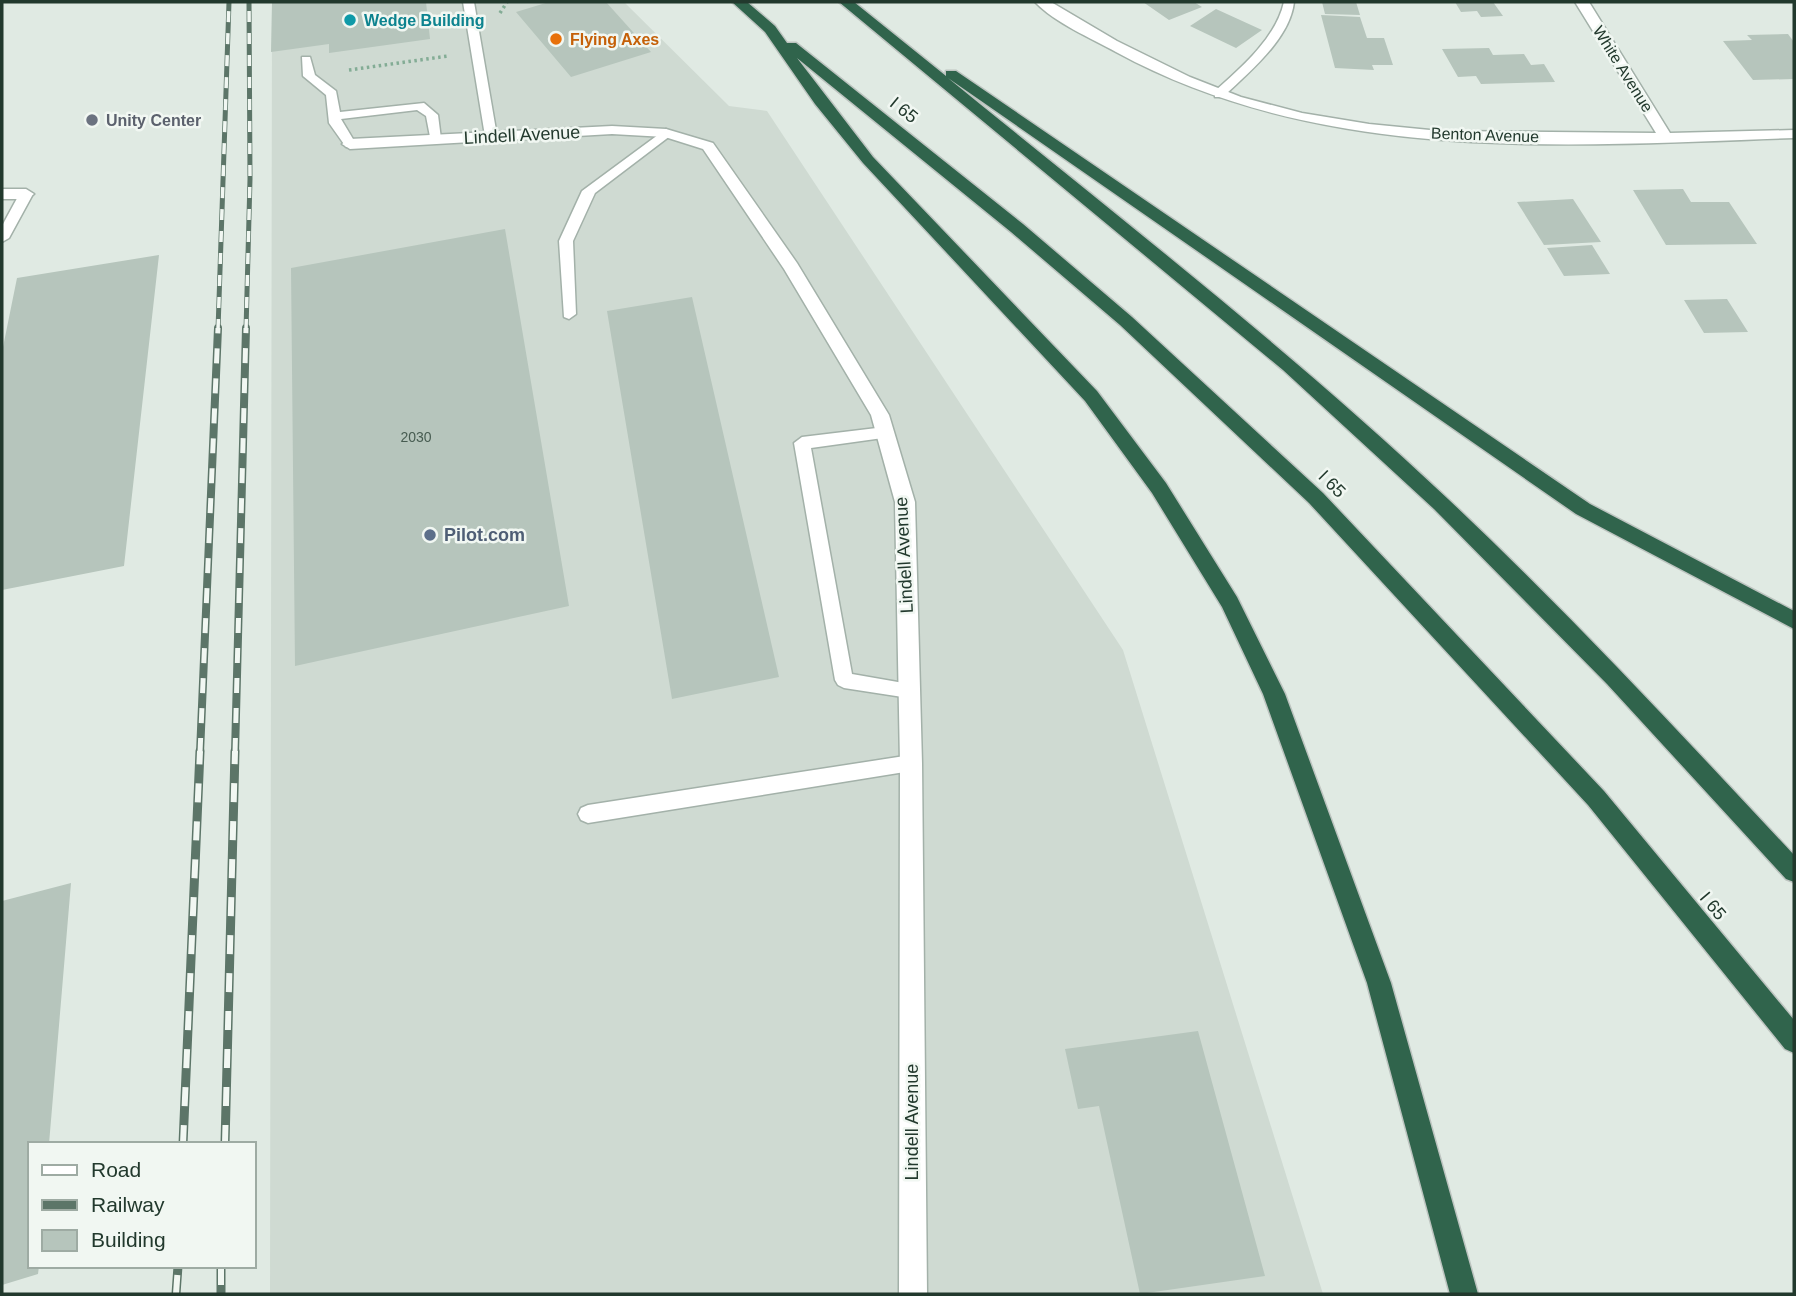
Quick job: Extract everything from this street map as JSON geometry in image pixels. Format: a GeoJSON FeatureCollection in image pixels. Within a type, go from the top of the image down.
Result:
{"type":"FeatureCollection","features":[{"type":"Feature","properties":{"kind":"highway","name":"I 65"},"geometry":{"type":"LineString","coordinates":[[739,2],[1017,228],[1116,313],[1316,498],[1596,798],[1794,1040]]}},
{"type":"Feature","properties":{"kind":"highway"},"geometry":{"type":"LineString","coordinates":[[847,2],[1583,509],[1794,621]]}},
{"type":"Feature","properties":{"kind":"highway"},"geometry":{"type":"LineString","coordinates":[[847,2],[1278,357],[1441,504],[1615,678],[1794,871]]}},
{"type":"Feature","properties":{"kind":"highway"},"geometry":{"type":"LineString","coordinates":[[770,29],[820,101],[868,160],[1091,396],[1159,488],[1230,603],[1274,694],[1380,983],[1464,1294]]}},
{"type":"Feature","properties":{"kind":"street","name":"Benton Avenue"},"geometry":{"type":"LineString","coordinates":[[1042,2],[1117,49],[1183,80],[1219,94],[1305,118],[1477,138],[1794,134]]}},
{"type":"Feature","properties":{"kind":"street","name":"White Avenue"},"geometry":{"type":"LineString","coordinates":[[1582,2],[1665,136]]}},
{"type":"Feature","properties":{"kind":"street","name":"Lindell Avenue"},"geometry":{"type":"LineString","coordinates":[[350,144],[612,130],[666,133],[708,146],[791,267],[880,415],[905,502],[911,763],[913,1294]]}},
{"type":"Feature","properties":{"kind":"street"},"geometry":{"type":"LineString","coordinates":[[2,194],[26,194]]}},
{"type":"Feature","properties":{"kind":"lane"},"geometry":{"type":"LineString","coordinates":[[468,2],[491,136]]}},
{"type":"Feature","properties":{"kind":"lane"},"geometry":{"type":"LineString","coordinates":[[1219,94],[1240,75],[1279,26],[1290,10],[1289,2]]}},
{"type":"Feature","properties":{"kind":"lane"},"geometry":{"type":"LineString","coordinates":[[306,59],[309,76],[331,94],[335,123],[350,144]]}},
{"type":"Feature","properties":{"kind":"lane"},"geometry":{"type":"LineString","coordinates":[[334,116],[420,106],[432,115],[435,139]]}},
{"type":"Feature","properties":{"kind":"lane"},"geometry":{"type":"LineString","coordinates":[[569,314],[566,241],[589,191],[666,133]]}},
{"type":"Feature","properties":{"kind":"lane"},"geometry":{"type":"LineString","coordinates":[[2,238],[26,194]]}},
{"type":"Feature","properties":{"kind":"lane"},"geometry":{"type":"LineString","coordinates":[[885,433],[802,443],[844,680],[909,690]]}},
{"type":"Feature","properties":{"kind":"lane"},"geometry":{"type":"LineString","coordinates":[[588,814],[911,763]]}},
{"type":"Feature","properties":{"kind":"path"},"geometry":{"type":"LineString","coordinates":[[309,76],[476,52]]}},
{"type":"Feature","properties":{"kind":"shaded area"},"geometry":{"type":"Polygon","coordinates":[[[272,2],[624,2],[729,106],[767,111],[1123,650],[1323,1294],[270,1294],[272,2]]]}},
{"type":"Feature","properties":{"kind":"building","name":"Wedge Building"},"geometry":{"type":"Polygon","coordinates":[[[272,2],[426,2],[430,39],[329,53],[329,44],[271,52],[272,2]]]}},
{"type":"Feature","properties":{"kind":"building"},"geometry":{"type":"Polygon","coordinates":[[[549,2],[606,2],[651,52],[571,77],[516,12],[549,2]]]}},
{"type":"Feature","properties":{"kind":"building"},"geometry":{"type":"Polygon","coordinates":[[[1143,2],[1194,2],[1202,7],[1169,20],[1143,2]]]}},
{"type":"Feature","properties":{"kind":"building"},"geometry":{"type":"Polygon","coordinates":[[[1322,2],[1356,2],[1360,15],[1325,14],[1322,2]]]}},
{"type":"Feature","properties":{"kind":"building"},"geometry":{"type":"Polygon","coordinates":[[[1455,2],[1493,2],[1503,16],[1481,17],[1477,11],[1461,12],[1455,2]]]}},
{"type":"Feature","properties":{"kind":"building"},"geometry":{"type":"Polygon","coordinates":[[[1216,9],[1262,30],[1236,48],[1190,26],[1216,9]]]}},
{"type":"Feature","properties":{"kind":"building"},"geometry":{"type":"Polygon","coordinates":[[[1321,15],[1360,17],[1367,38],[1384,38],[1393,65],[1372,65],[1374,70],[1335,68],[1321,15]]]}},
{"type":"Feature","properties":{"kind":"building"},"geometry":{"type":"Polygon","coordinates":[[[1788,34],[1794,42],[1794,79],[1753,80],[1723,41],[1752,40],[1747,35],[1788,34]]]}},
{"type":"Feature","properties":{"kind":"building"},"geometry":{"type":"Polygon","coordinates":[[[1489,48],[1493,55],[1524,54],[1531,65],[1544,64],[1555,82],[1481,84],[1476,76],[1458,77],[1442,49],[1489,48]]]}},
{"type":"Feature","properties":{"kind":"building"},"geometry":{"type":"Polygon","coordinates":[[[1683,189],[1691,202],[1729,202],[1757,244],[1666,245],[1633,190],[1683,189]]]}},
{"type":"Feature","properties":{"kind":"building"},"geometry":{"type":"Polygon","coordinates":[[[1573,199],[1601,242],[1544,245],[1517,202],[1573,199]]]}},
{"type":"Feature","properties":{"kind":"building"},"geometry":{"type":"Polygon","coordinates":[[[505,229],[569,606],[295,666],[291,268],[505,229]]]}},
{"type":"Feature","properties":{"kind":"building"},"geometry":{"type":"Polygon","coordinates":[[[1592,245],[1610,274],[1564,276],[1547,248],[1592,245]]]}},
{"type":"Feature","properties":{"kind":"building"},"geometry":{"type":"Polygon","coordinates":[[[159,255],[124,566],[2,590],[2,352],[17,278],[159,255]]]}},
{"type":"Feature","properties":{"kind":"building"},"geometry":{"type":"Polygon","coordinates":[[[692,297],[779,677],[672,699],[607,311],[692,297]]]}},
{"type":"Feature","properties":{"kind":"building"},"geometry":{"type":"Polygon","coordinates":[[[1727,299],[1748,332],[1704,333],[1684,300],[1727,299]]]}},
{"type":"Feature","properties":{"kind":"building"},"geometry":{"type":"Polygon","coordinates":[[[71,883],[49,1142],[28,1142],[28,1268],[39,1268],[38,1274],[2,1285],[2,901],[71,883]]]}},
{"type":"Feature","properties":{"kind":"building"},"geometry":{"type":"Polygon","coordinates":[[[1198,1031],[1265,1276],[1140,1294],[1099,1106],[1078,1109],[1065,1049],[1198,1031]]]}},
{"type":"Feature","properties":{"kind":"railway"},"geometry":{"type":"LineString","coordinates":[[218,330],[229,2]]}},
{"type":"Feature","properties":{"kind":"railway"},"geometry":{"type":"LineString","coordinates":[[246,330],[250,179],[249,2]]}},
{"type":"Feature","properties":{"kind":"railway"},"geometry":{"type":"LineString","coordinates":[[200,753],[218,328]]}},
{"type":"Feature","properties":{"kind":"railway"},"geometry":{"type":"LineString","coordinates":[[235,753],[246,328]]}},
{"type":"Feature","properties":{"kind":"railway"},"geometry":{"type":"LineString","coordinates":[[183,1142],[200,751]]}},
{"type":"Feature","properties":{"kind":"railway"},"geometry":{"type":"LineString","coordinates":[[225,1142],[235,751]]}},
{"type":"Feature","properties":{"kind":"railway"},"geometry":{"type":"LineString","coordinates":[[176,1294],[178,1268]]}},
{"type":"Feature","properties":{"kind":"railway"},"geometry":{"type":"LineString","coordinates":[[221,1268],[221,1294]]}},
{"type":"Feature","properties":{"kind":"place","name":"Wedge Building"},"geometry":{"type":"Point","coordinates":[350,20]}},
{"type":"Feature","properties":{"kind":"place","name":"Flying Axes"},"geometry":{"type":"Point","coordinates":[556,39]}},
{"type":"Feature","properties":{"kind":"place","name":"Unity Center"},"geometry":{"type":"Point","coordinates":[92,120]}},
{"type":"Feature","properties":{"kind":"place","name":"Pilot.com"},"geometry":{"type":"Point","coordinates":[430,535]}}]}
